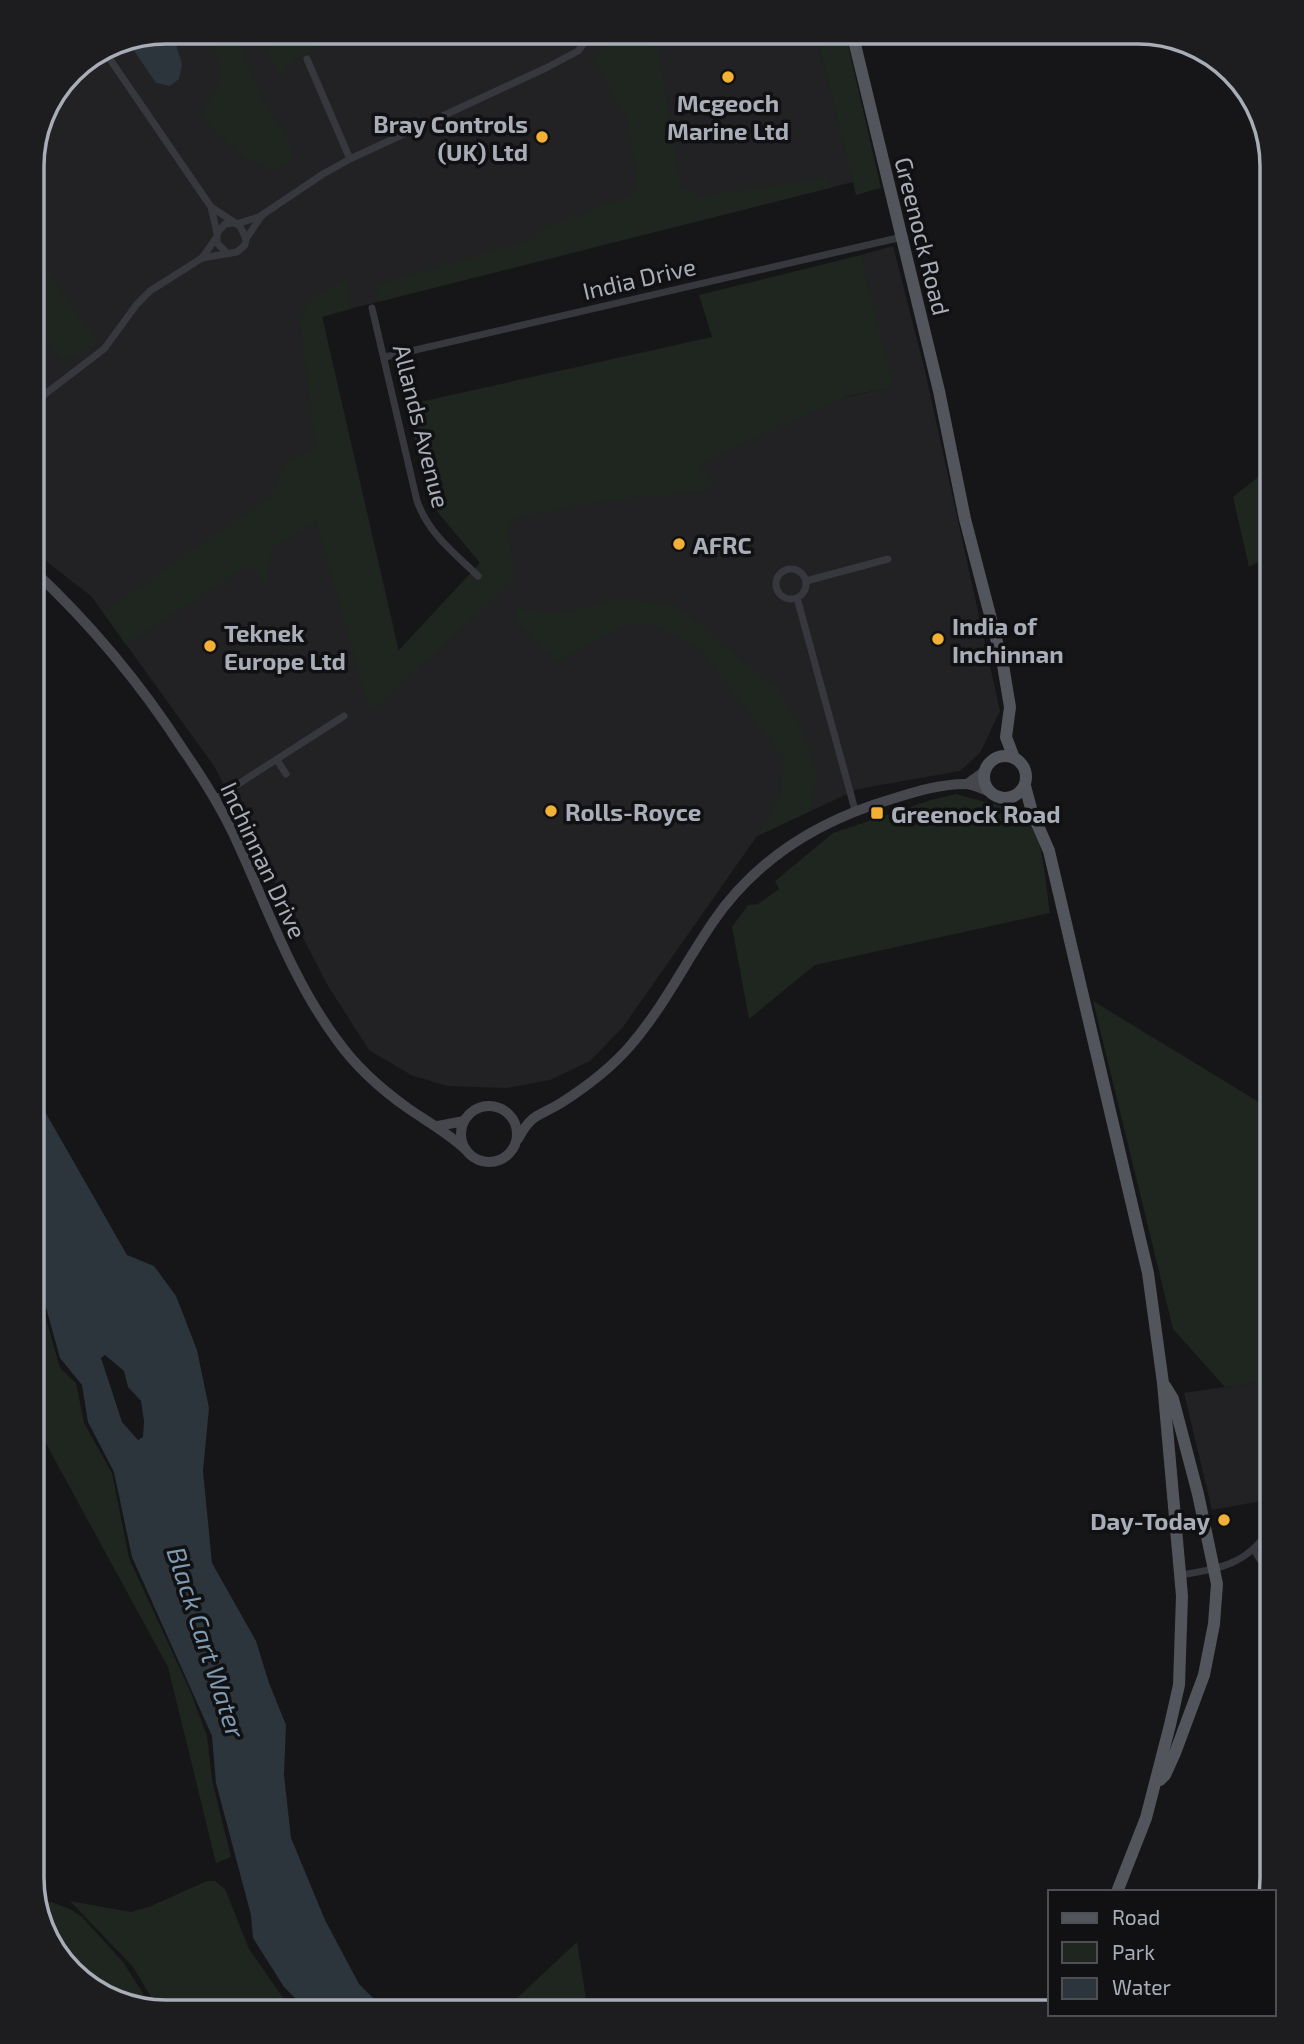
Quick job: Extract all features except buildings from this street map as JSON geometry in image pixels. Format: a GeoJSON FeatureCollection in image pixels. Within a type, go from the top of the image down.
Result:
{"type":"FeatureCollection","features":[{"type":"Feature","properties":{"kind":"main road","name":"Greenock Road"},"geometry":{"type":"LineString","coordinates":[[855,44],[939,391],[965,519],[1009,690],[1006,737],[1014,758]]}},
{"type":"Feature","properties":{"kind":"main road","name":"Greenock Road"},"geometry":{"type":"LineString","coordinates":[[993,759],[1006,737]]}},
{"type":"Feature","properties":{"kind":"main road"},"geometry":{"type":"LineString","coordinates":[[1032,813],[1010,798],[997,797],[990,792],[984,782],[985,771],[993,759],[1001,756],[1014,758],[1025,769],[1025,786],[1032,813],[1049,851],[1142,1247],[1157,1326],[1181,1575],[1179,1685],[1146,1818],[1118,1890]]}},
{"type":"Feature","properties":{"kind":"main road"},"geometry":{"type":"LineString","coordinates":[[1010,798],[1021,792],[1025,786]]}},
{"type":"Feature","properties":{"kind":"main road"},"geometry":{"type":"LineString","coordinates":[[1155,1784],[1165,1775],[1203,1675],[1214,1623],[1217,1584],[1199,1497],[1173,1399],[1163,1383]]}},
{"type":"Feature","properties":{"kind":"main road"},"geometry":{"type":"LineString","coordinates":[[1174,1504],[1199,1497]]}},
{"type":"Feature","properties":{"kind":"street"},"geometry":{"type":"LineString","coordinates":[[202,258],[225,224],[262,215],[350,159],[546,68],[578,51],[584,44]]}},
{"type":"Feature","properties":{"kind":"street"},"geometry":{"type":"LineString","coordinates":[[109,58],[211,207],[244,230],[246,239]]}},
{"type":"Feature","properties":{"kind":"street"},"geometry":{"type":"LineString","coordinates":[[307,58],[350,159]]}},
{"type":"Feature","properties":{"kind":"street"},"geometry":{"type":"LineString","coordinates":[[211,207],[219,247],[227,253]]}},
{"type":"Feature","properties":{"kind":"street"},"geometry":{"type":"LineString","coordinates":[[44,395],[104,349],[137,304],[150,291],[202,258],[242,249],[262,215]]}},
{"type":"Feature","properties":{"kind":"street","name":"India Drive"},"geometry":{"type":"LineString","coordinates":[[385,357],[902,237]]}},
{"type":"Feature","properties":{"kind":"street","name":"Allands Avenue"},"geometry":{"type":"LineString","coordinates":[[372,308],[417,501],[424,520],[437,538],[478,576]]}},
{"type":"Feature","properties":{"kind":"street"},"geometry":{"type":"LineString","coordinates":[[806,581],[888,559]]}},
{"type":"Feature","properties":{"kind":"street"},"geometry":{"type":"LineString","coordinates":[[788,569],[797,570],[806,581],[805,591],[797,598],[787,599],[779,593],[776,583],[779,574],[788,569]]}},
{"type":"Feature","properties":{"kind":"street","name":"Inchinnan Drive"},"geometry":{"type":"LineString","coordinates":[[44,581],[83,619],[125,668],[167,724],[215,799],[232,831],[289,962],[320,1018],[352,1059],[384,1091],[438,1126],[465,1149]]}},
{"type":"Feature","properties":{"kind":"street"},"geometry":{"type":"LineString","coordinates":[[797,598],[855,810]]}},
{"type":"Feature","properties":{"kind":"street"},"geometry":{"type":"LineString","coordinates":[[215,799],[344,716]]}},
{"type":"Feature","properties":{"kind":"street"},"geometry":{"type":"LineString","coordinates":[[277,760],[286,774]]}},
{"type":"Feature","properties":{"kind":"street"},"geometry":{"type":"LineString","coordinates":[[967,784],[985,771]]}},
{"type":"Feature","properties":{"kind":"street"},"geometry":{"type":"LineString","coordinates":[[537,1114],[509,1113],[501,1108],[482,1106],[464,1121],[461,1140],[465,1149],[480,1161],[499,1161],[514,1148],[526,1124],[537,1114],[559,1104],[598,1076],[629,1047],[657,1012],[714,921],[750,878],[794,841],[855,810],[924,790],[967,784],[990,792]]}},
{"type":"Feature","properties":{"kind":"street"},"geometry":{"type":"LineString","coordinates":[[509,1113],[518,1130],[518,1139]]}},
{"type":"Feature","properties":{"kind":"street"},"geometry":{"type":"LineString","coordinates":[[438,1126],[464,1121]]}},
{"type":"Feature","properties":{"kind":"street"},"geometry":{"type":"LineString","coordinates":[[1181,1575],[1234,1564],[1254,1550],[1260,1542]]}},
{"type":"Feature","properties":{"kind":"street"},"geometry":{"type":"LineString","coordinates":[[1254,1550],[1260,1560]]}},
{"type":"Feature","properties":{"kind":"shaded area"},"geometry":{"type":"Polygon","coordinates":[[[165,44],[818,44],[853,182],[322,316],[399,651],[480,563],[564,457],[893,387],[861,255],[893,246],[925,371],[1000,711],[980,753],[960,771],[858,789],[757,836],[623,1027],[590,1061],[550,1080],[507,1088],[447,1086],[411,1075],[369,1050],[328,986],[214,766],[91,596],[44,559],[44,157],[56,112],[69,91],[85,74],[119,53],[142,46],[165,44]]]}},
{"type":"Feature","properties":{"kind":"shaded area"},"geometry":{"type":"Polygon","coordinates":[[[1260,1382],[1260,1501],[1212,1510],[1184,1393],[1260,1382]]]}},
{"type":"Feature","properties":{"kind":"green space"},"geometry":{"type":"Polygon","coordinates":[[[211,44],[241,44],[250,72],[269,112],[288,135],[293,160],[275,170],[246,160],[201,115],[218,82],[220,66],[211,44]]]}},
{"type":"Feature","properties":{"kind":"green space"},"geometry":{"type":"Polygon","coordinates":[[[264,44],[325,44],[293,61],[281,75],[264,44]]]}},
{"type":"Feature","properties":{"kind":"green space"},"geometry":{"type":"Polygon","coordinates":[[[606,44],[647,44],[658,48],[681,187],[700,196],[826,178],[833,187],[378,302],[376,285],[529,240],[545,227],[631,195],[637,184],[628,121],[592,58],[606,44]]]}},
{"type":"Feature","properties":{"kind":"green space"},"geometry":{"type":"Polygon","coordinates":[[[818,44],[848,44],[881,188],[856,195],[818,44]]]}},
{"type":"Feature","properties":{"kind":"green space"},"geometry":{"type":"Polygon","coordinates":[[[861,255],[894,387],[848,396],[698,465],[714,484],[702,491],[588,503],[515,519],[508,528],[515,580],[370,713],[316,522],[272,548],[266,586],[250,564],[126,645],[103,612],[270,496],[287,460],[315,447],[300,321],[307,301],[348,277],[351,309],[322,317],[398,651],[480,563],[430,503],[406,405],[712,337],[699,295],[861,255]]]}},
{"type":"Feature","properties":{"kind":"green space"},"geometry":{"type":"Polygon","coordinates":[[[44,267],[97,341],[88,352],[61,359],[44,338],[44,267]]]}},
{"type":"Feature","properties":{"kind":"green space"},"geometry":{"type":"Polygon","coordinates":[[[1260,476],[1260,561],[1249,567],[1233,497],[1260,476]]]}},
{"type":"Feature","properties":{"kind":"green space"},"geometry":{"type":"Polygon","coordinates":[[[615,599],[674,604],[776,687],[802,729],[818,776],[810,811],[757,836],[781,793],[783,757],[698,648],[652,624],[628,623],[558,662],[514,619],[516,608],[563,613],[615,599]]]}},
{"type":"Feature","properties":{"kind":"green space"},"geometry":{"type":"Polygon","coordinates":[[[956,794],[1019,813],[1031,824],[1040,848],[1050,913],[815,965],[749,1019],[732,927],[748,905],[758,904],[779,889],[775,881],[833,833],[956,794]]]}},
{"type":"Feature","properties":{"kind":"green space"},"geometry":{"type":"Polygon","coordinates":[[[1093,1001],[1260,1103],[1260,1382],[1225,1387],[1173,1329],[1093,1001]]]}},
{"type":"Feature","properties":{"kind":"green space"},"geometry":{"type":"Polygon","coordinates":[[[44,1311],[60,1368],[76,1383],[84,1423],[112,1473],[129,1558],[191,1693],[207,1736],[212,1780],[231,1857],[216,1863],[168,1667],[44,1440],[44,1311]]]}},
{"type":"Feature","properties":{"kind":"green space"},"geometry":{"type":"Polygon","coordinates":[[[207,1881],[215,1881],[225,1889],[249,1949],[285,2000],[152,1999],[133,1967],[70,1901],[131,1912],[207,1881]]]}},
{"type":"Feature","properties":{"kind":"green space"},"geometry":{"type":"Polygon","coordinates":[[[46,1900],[70,1909],[82,1917],[123,1962],[146,1999],[112,1988],[85,1970],[64,1946],[56,1932],[46,1900]]]}},
{"type":"Feature","properties":{"kind":"green space"},"geometry":{"type":"Polygon","coordinates":[[[577,1942],[586,2000],[515,2000],[577,1942]]]}},
{"type":"Feature","properties":{"kind":"water"},"geometry":{"type":"Polygon","coordinates":[[[176,44],[182,64],[179,79],[170,86],[156,83],[133,49],[176,44]]]}},
{"type":"Feature","properties":{"kind":"water","name":"Black Cart Water"},"geometry":{"type":"Polygon","coordinates":[[[44,1110],[127,1255],[154,1266],[176,1296],[197,1350],[209,1408],[203,1471],[212,1563],[256,1641],[286,1725],[284,1775],[291,1838],[325,1920],[359,1984],[375,2000],[297,2000],[284,1987],[253,1938],[251,1915],[216,1783],[212,1736],[132,1557],[114,1472],[88,1422],[82,1385],[60,1358],[44,1300],[44,1110]],[[105,1355],[101,1358],[122,1422],[138,1440],[143,1437],[141,1401],[128,1387],[124,1371],[105,1355]]]}},
{"type":"Feature","properties":{"kind":"place","name":"Mcgeoch Marine Ltd"},"geometry":{"type":"Point","coordinates":[728,77]}},
{"type":"Feature","properties":{"kind":"place","name":"Bray Controls (UK) Ltd"},"geometry":{"type":"Point","coordinates":[542,137]}},
{"type":"Feature","properties":{"kind":"place","name":"AFRC"},"geometry":{"type":"Point","coordinates":[679,544]}},
{"type":"Feature","properties":{"kind":"place","name":"India of Inchinnan"},"geometry":{"type":"Point","coordinates":[938,639]}},
{"type":"Feature","properties":{"kind":"place","name":"Teknek Europe Ltd"},"geometry":{"type":"Point","coordinates":[210,646]}},
{"type":"Feature","properties":{"kind":"place","name":"Rolls-Royce"},"geometry":{"type":"Point","coordinates":[551,811]}},
{"type":"Feature","properties":{"kind":"place","name":"Greenock Road"},"geometry":{"type":"Point","coordinates":[877,813]}},
{"type":"Feature","properties":{"kind":"place","name":"Day-Today"},"geometry":{"type":"Point","coordinates":[1224,1520]}}]}
